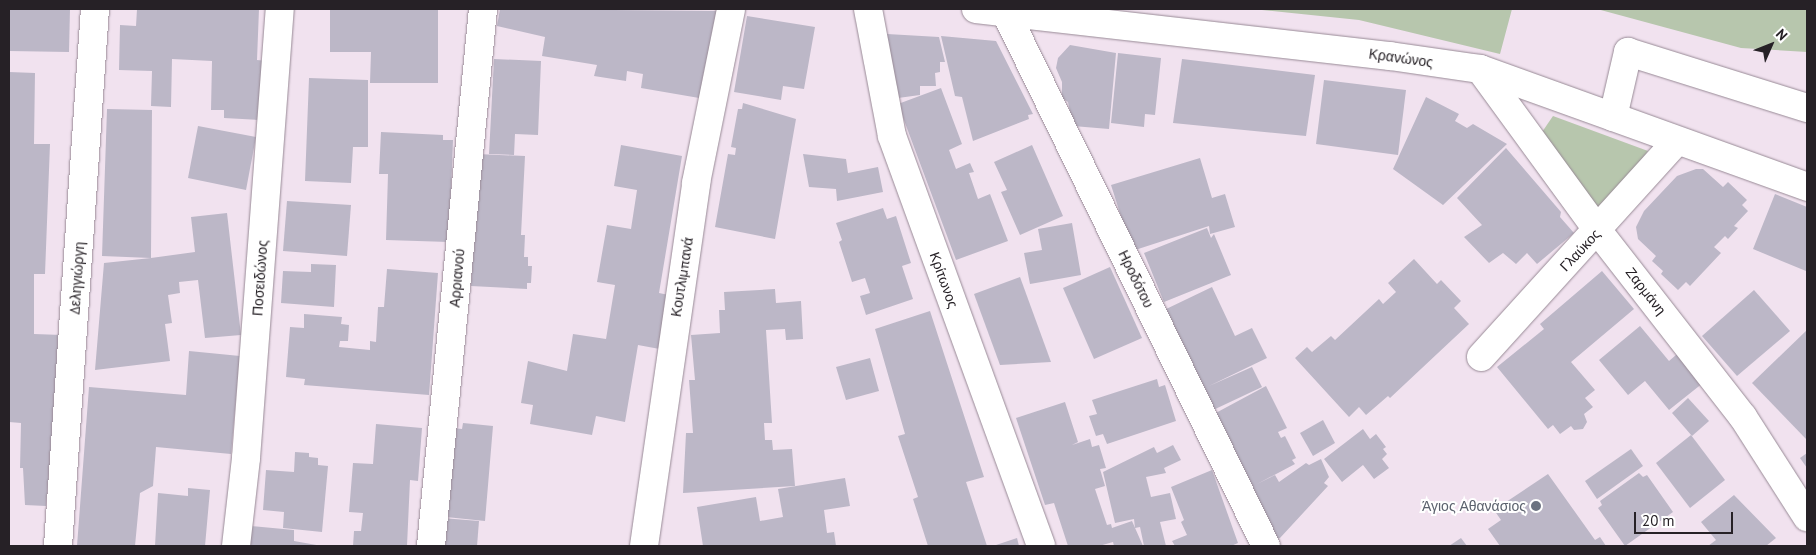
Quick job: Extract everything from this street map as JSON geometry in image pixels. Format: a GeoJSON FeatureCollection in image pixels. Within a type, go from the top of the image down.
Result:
{"type":"FeatureCollection","features":[{"type":"Feature","properties":{"kind":"street","name":"Δεληγιώργη"},"geometry":{"type":"LineString","coordinates":[[58,546],[94,9]]}},
{"type":"Feature","properties":{"kind":"street","name":"Ποσειδώνος"},"geometry":{"type":"LineString","coordinates":[[236,546],[246,458],[280,9]]}},
{"type":"Feature","properties":{"kind":"street","name":"Αρριανού"},"geometry":{"type":"LineString","coordinates":[[431,546],[482,9]]}},
{"type":"Feature","properties":{"kind":"street","name":"Κουτλιμπανά"},"geometry":{"type":"LineString","coordinates":[[644,546],[696,183],[731,9]]}},
{"type":"Feature","properties":{"kind":"street","name":"Κρίτωνος"},"geometry":{"type":"LineString","coordinates":[[868,9],[892,136],[1041,546]]}},
{"type":"Feature","properties":{"kind":"street","name":"Κρανώνος"},"geometry":{"type":"LineString","coordinates":[[976,9],[1390,56],[1480,69],[1807,187]]}},
{"type":"Feature","properties":{"kind":"street","name":"Ηροδότου"},"geometry":{"type":"LineString","coordinates":[[1006,13],[1266,546]]}},
{"type":"Feature","properties":{"kind":"street"},"geometry":{"type":"LineString","coordinates":[[1613,117],[1628,52],[1807,108]]}},
{"type":"Feature","properties":{"kind":"street","name":"Ζαρμάνη"},"geometry":{"type":"LineString","coordinates":[[1480,69],[1598,231],[1743,417],[1807,517]]}},
{"type":"Feature","properties":{"kind":"street","name":"Γλαύκος"},"geometry":{"type":"LineString","coordinates":[[1481,357],[1598,231],[1677,141]]}},
{"type":"Feature","properties":{"kind":"green space"},"geometry":{"type":"Polygon","coordinates":[[[1252,9],[1512,9],[1500,54],[1359,20],[1252,9]]]}},
{"type":"Feature","properties":{"kind":"green space"},"geometry":{"type":"Polygon","coordinates":[[[1597,9],[1807,9],[1807,52],[1741,48],[1597,9]]]}},
{"type":"Feature","properties":{"kind":"green space"},"geometry":{"type":"Polygon","coordinates":[[[1553,116],[1648,151],[1602,212],[1540,135],[1553,116]]]}},
{"type":"Feature","properties":{"kind":"building"},"geometry":{"type":"Polygon","coordinates":[[[9,9],[70,9],[69,52],[9,51],[9,9]]]}},
{"type":"Feature","properties":{"kind":"building"},"geometry":{"type":"Polygon","coordinates":[[[137,9],[259,9],[257,60],[267,61],[266,92],[260,92],[259,120],[224,118],[224,110],[211,110],[212,61],[172,59],[171,107],[151,106],[152,71],[119,70],[120,25],[136,26],[137,9]]]}},
{"type":"Feature","properties":{"kind":"building"},"geometry":{"type":"Polygon","coordinates":[[[330,9],[438,9],[438,83],[370,83],[371,52],[330,52],[330,9]]]}},
{"type":"Feature","properties":{"kind":"building"},"geometry":{"type":"Polygon","coordinates":[[[500,9],[719,11],[705,99],[641,88],[643,74],[627,71],[626,81],[594,76],[597,65],[542,56],[545,37],[497,26],[500,9]]]}},
{"type":"Feature","properties":{"kind":"building"},"geometry":{"type":"Polygon","coordinates":[[[747,16],[815,27],[804,89],[783,86],[781,100],[734,92],[747,16]]]}},
{"type":"Feature","properties":{"kind":"building"},"geometry":{"type":"Polygon","coordinates":[[[887,34],[939,37],[945,62],[940,62],[940,72],[935,73],[936,86],[920,86],[920,95],[898,98],[887,34]]]}},
{"type":"Feature","properties":{"kind":"building"},"geometry":{"type":"Polygon","coordinates":[[[941,36],[996,41],[1033,114],[1028,115],[1029,119],[973,141],[962,97],[955,96],[941,36]]]}},
{"type":"Feature","properties":{"kind":"building"},"geometry":{"type":"Polygon","coordinates":[[[1070,45],[1116,53],[1109,129],[1073,126],[1068,102],[1062,98],[1062,82],[1056,68],[1058,58],[1070,45]]]}},
{"type":"Feature","properties":{"kind":"building"},"geometry":{"type":"Polygon","coordinates":[[[1118,53],[1161,58],[1155,115],[1145,114],[1144,127],[1111,123],[1118,53]]]}},
{"type":"Feature","properties":{"kind":"building"},"geometry":{"type":"Polygon","coordinates":[[[494,59],[541,61],[538,135],[515,134],[514,155],[489,154],[494,59]]]}},
{"type":"Feature","properties":{"kind":"building"},"geometry":{"type":"Polygon","coordinates":[[[1182,59],[1315,75],[1306,136],[1173,123],[1182,59]]]}},
{"type":"Feature","properties":{"kind":"building"},"geometry":{"type":"Polygon","coordinates":[[[9,72],[35,73],[34,144],[50,144],[45,274],[34,274],[34,334],[62,335],[46,506],[25,505],[23,468],[20,468],[21,423],[9,422],[9,72]]]}},
{"type":"Feature","properties":{"kind":"building"},"geometry":{"type":"Polygon","coordinates":[[[309,78],[368,80],[368,147],[353,147],[351,183],[305,181],[309,78]]]}},
{"type":"Feature","properties":{"kind":"building"},"geometry":{"type":"Polygon","coordinates":[[[1324,80],[1406,90],[1398,155],[1316,144],[1324,80]]]}},
{"type":"Feature","properties":{"kind":"building"},"geometry":{"type":"Polygon","coordinates":[[[941,88],[962,144],[949,150],[956,169],[970,163],[974,172],[969,173],[978,199],[990,194],[1008,241],[956,260],[898,104],[941,88]]]}},
{"type":"Feature","properties":{"kind":"building"},"geometry":{"type":"Polygon","coordinates":[[[1426,97],[1459,114],[1455,121],[1467,128],[1473,124],[1507,144],[1443,205],[1393,169],[1426,97]]]}},
{"type":"Feature","properties":{"kind":"building"},"geometry":{"type":"Polygon","coordinates":[[[743,103],[796,119],[775,239],[715,227],[728,154],[735,155],[736,148],[731,147],[738,109],[742,109],[743,103]]]}},
{"type":"Feature","properties":{"kind":"building"},"geometry":{"type":"Polygon","coordinates":[[[107,109],[152,110],[151,258],[102,256],[107,109]]]}},
{"type":"Feature","properties":{"kind":"building"},"geometry":{"type":"Polygon","coordinates":[[[198,126],[256,137],[246,190],[188,178],[198,126]]]}},
{"type":"Feature","properties":{"kind":"building"},"geometry":{"type":"Polygon","coordinates":[[[381,132],[443,135],[443,140],[453,140],[449,242],[386,240],[388,174],[379,174],[381,132]]]}},
{"type":"Feature","properties":{"kind":"building"},"geometry":{"type":"Polygon","coordinates":[[[621,145],[682,156],[659,293],[674,296],[665,350],[638,345],[625,422],[596,416],[592,435],[530,424],[533,405],[521,403],[528,361],[567,371],[573,334],[606,339],[615,285],[597,282],[607,225],[631,229],[637,190],[614,186],[621,145]]]}},
{"type":"Feature","properties":{"kind":"building"},"geometry":{"type":"Polygon","coordinates":[[[1032,145],[1063,216],[1020,235],[1001,192],[1007,190],[994,162],[1032,145]]]}},
{"type":"Feature","properties":{"kind":"building"},"geometry":{"type":"Polygon","coordinates":[[[1506,148],[1561,212],[1560,217],[1574,233],[1537,264],[1527,253],[1516,264],[1503,253],[1489,263],[1464,237],[1482,225],[1457,198],[1506,148]]]}},
{"type":"Feature","properties":{"kind":"building"},"geometry":{"type":"Polygon","coordinates":[[[477,154],[525,156],[521,235],[525,235],[524,257],[528,257],[528,266],[532,266],[531,283],[527,283],[527,289],[471,286],[477,154]]]}},
{"type":"Feature","properties":{"kind":"building"},"geometry":{"type":"Polygon","coordinates":[[[803,154],[846,159],[848,173],[878,167],[883,192],[837,201],[836,189],[809,187],[803,154]]]}},
{"type":"Feature","properties":{"kind":"building"},"geometry":{"type":"Polygon","coordinates":[[[1200,158],[1212,198],[1225,194],[1235,227],[1210,234],[1209,226],[1132,251],[1111,185],[1200,158]]]}},
{"type":"Feature","properties":{"kind":"building"},"geometry":{"type":"Polygon","coordinates":[[[1696,169],[1703,169],[1723,187],[1728,182],[1747,200],[1742,205],[1748,211],[1734,226],[1738,228],[1728,239],[1725,236],[1714,247],[1721,253],[1690,286],[1686,282],[1678,290],[1661,274],[1663,271],[1652,261],[1656,256],[1638,239],[1636,227],[1644,211],[1677,176],[1696,169]]]}},
{"type":"Feature","properties":{"kind":"building"},"geometry":{"type":"Polygon","coordinates":[[[1775,194],[1807,207],[1806,271],[1753,249],[1775,194]]]}},
{"type":"Feature","properties":{"kind":"building"},"geometry":{"type":"Polygon","coordinates":[[[287,201],[351,205],[347,256],[283,251],[287,201]]]}},
{"type":"Feature","properties":{"kind":"building"},"geometry":{"type":"Polygon","coordinates":[[[883,208],[887,219],[896,216],[911,263],[902,266],[913,299],[866,315],[860,296],[870,293],[865,278],[852,282],[839,242],[842,240],[836,223],[883,208]]]}},
{"type":"Feature","properties":{"kind":"building"},"geometry":{"type":"Polygon","coordinates":[[[227,213],[241,335],[205,338],[198,280],[179,282],[180,293],[168,295],[172,323],[165,324],[170,361],[95,370],[104,263],[195,252],[191,217],[227,213]]]}},
{"type":"Feature","properties":{"kind":"building"},"geometry":{"type":"Polygon","coordinates":[[[1072,223],[1081,275],[1030,284],[1024,253],[1042,250],[1038,229],[1072,223]]]}},
{"type":"Feature","properties":{"kind":"building"},"geometry":{"type":"Polygon","coordinates":[[[1207,228],[1211,238],[1214,234],[1231,275],[1164,302],[1144,253],[1207,228]]]}},
{"type":"Feature","properties":{"kind":"building"},"geometry":{"type":"Polygon","coordinates":[[[1414,259],[1437,284],[1441,280],[1461,301],[1454,308],[1469,324],[1390,398],[1388,396],[1366,415],[1359,407],[1349,417],[1295,358],[1307,347],[1312,352],[1331,336],[1335,340],[1379,299],[1383,304],[1396,292],[1388,283],[1414,259]]]}},
{"type":"Feature","properties":{"kind":"building"},"geometry":{"type":"Polygon","coordinates":[[[311,264],[336,265],[334,307],[281,303],[283,271],[311,272],[311,264]]]}},
{"type":"Feature","properties":{"kind":"building"},"geometry":{"type":"Polygon","coordinates":[[[1110,267],[1142,338],[1094,359],[1063,288],[1110,267]]]}},
{"type":"Feature","properties":{"kind":"building"},"geometry":{"type":"Polygon","coordinates":[[[387,269],[438,273],[429,395],[304,385],[305,379],[286,377],[290,327],[304,328],[304,314],[342,317],[341,324],[349,325],[348,341],[340,341],[339,347],[370,350],[370,341],[376,342],[378,307],[384,307],[387,269]]]}},
{"type":"Feature","properties":{"kind":"building"},"geometry":{"type":"Polygon","coordinates":[[[1602,271],[1634,309],[1571,362],[1595,390],[1585,398],[1593,407],[1584,414],[1587,422],[1583,429],[1574,430],[1571,426],[1560,434],[1553,425],[1548,429],[1497,367],[1544,329],[1540,324],[1602,271]]]}},
{"type":"Feature","properties":{"kind":"building"},"geometry":{"type":"Polygon","coordinates":[[[1020,277],[1051,362],[1000,365],[974,294],[1020,277]]]}},
{"type":"Feature","properties":{"kind":"building"},"geometry":{"type":"Polygon","coordinates":[[[1212,287],[1235,336],[1252,328],[1267,358],[1209,386],[1252,367],[1262,387],[1211,411],[1162,311],[1212,287]]]}},
{"type":"Feature","properties":{"kind":"building"},"geometry":{"type":"Polygon","coordinates":[[[775,289],[776,303],[801,301],[803,339],[786,340],[785,329],[766,330],[772,423],[764,423],[765,440],[772,440],[773,450],[792,449],[795,486],[683,493],[686,433],[693,433],[689,380],[695,380],[691,335],[720,333],[719,310],[725,310],[724,292],[775,289]]]}},
{"type":"Feature","properties":{"kind":"building"},"geometry":{"type":"Polygon","coordinates":[[[1754,290],[1790,331],[1737,376],[1702,336],[1754,290]]]}},
{"type":"Feature","properties":{"kind":"building"},"geometry":{"type":"Polygon","coordinates":[[[930,311],[984,477],[966,482],[987,546],[928,546],[913,499],[918,497],[898,436],[905,434],[875,329],[930,311]]]}},
{"type":"Feature","properties":{"kind":"building"},"geometry":{"type":"Polygon","coordinates":[[[1640,326],[1669,361],[1683,349],[1708,379],[1669,410],[1645,381],[1628,395],[1599,360],[1640,326]]]}},
{"type":"Feature","properties":{"kind":"building"},"geometry":{"type":"Polygon","coordinates":[[[1807,330],[1807,437],[1806,439],[1752,383],[1807,330]]]}},
{"type":"Feature","properties":{"kind":"building"},"geometry":{"type":"Polygon","coordinates":[[[189,351],[240,356],[231,454],[156,447],[153,486],[140,493],[135,546],[77,546],[89,387],[186,395],[189,351]]]}},
{"type":"Feature","properties":{"kind":"building"},"geometry":{"type":"Polygon","coordinates":[[[870,358],[879,391],[846,400],[836,367],[870,358]]]}},
{"type":"Feature","properties":{"kind":"building"},"geometry":{"type":"Polygon","coordinates":[[[1157,379],[1159,387],[1165,385],[1176,421],[1107,444],[1103,434],[1096,436],[1089,416],[1097,414],[1092,400],[1157,379]]]}},
{"type":"Feature","properties":{"kind":"building"},"geometry":{"type":"Polygon","coordinates":[[[1266,386],[1287,428],[1278,432],[1281,438],[1285,436],[1296,458],[1292,460],[1295,464],[1257,484],[1275,475],[1279,482],[1306,463],[1309,465],[1321,459],[1329,477],[1324,483],[1328,486],[1280,538],[1273,540],[1212,415],[1266,386]]]}},
{"type":"Feature","properties":{"kind":"building"},"geometry":{"type":"Polygon","coordinates":[[[1688,398],[1709,421],[1692,436],[1672,413],[1688,398]]]}},
{"type":"Feature","properties":{"kind":"building"},"geometry":{"type":"Polygon","coordinates":[[[1065,402],[1078,442],[1072,445],[1090,439],[1092,447],[1099,445],[1106,468],[1100,469],[1105,486],[1095,489],[1107,525],[1111,524],[1112,528],[1132,521],[1143,546],[1114,546],[1113,542],[1099,546],[1068,546],[1054,503],[1045,505],[1016,418],[1065,402]]]}},
{"type":"Feature","properties":{"kind":"building"},"geometry":{"type":"Polygon","coordinates":[[[1323,420],[1335,443],[1313,456],[1300,433],[1323,420]]]}},
{"type":"Feature","properties":{"kind":"building"},"geometry":{"type":"Polygon","coordinates":[[[463,423],[493,426],[485,521],[446,517],[453,428],[462,429],[463,423]]]}},
{"type":"Feature","properties":{"kind":"building"},"geometry":{"type":"Polygon","coordinates":[[[376,424],[422,428],[418,481],[410,480],[407,546],[353,546],[354,531],[361,531],[363,513],[349,512],[353,463],[373,464],[376,424]]]}},
{"type":"Feature","properties":{"kind":"building"},"geometry":{"type":"Polygon","coordinates":[[[1363,429],[1370,439],[1376,434],[1386,447],[1383,449],[1387,454],[1382,459],[1389,468],[1374,479],[1363,465],[1342,482],[1324,459],[1363,429]]]}},
{"type":"Feature","properties":{"kind":"building"},"geometry":{"type":"Polygon","coordinates":[[[1691,435],[1725,480],[1690,508],[1656,463],[1691,435]]]}},
{"type":"Feature","properties":{"kind":"building"},"geometry":{"type":"Polygon","coordinates":[[[1173,445],[1181,460],[1164,468],[1166,473],[1146,477],[1151,497],[1170,493],[1176,519],[1160,522],[1166,546],[1144,546],[1140,527],[1135,528],[1134,519],[1115,523],[1103,472],[1154,447],[1157,453],[1173,445]]]}},
{"type":"Feature","properties":{"kind":"building"},"geometry":{"type":"Polygon","coordinates":[[[1631,449],[1643,466],[1597,499],[1585,481],[1631,449]]]}},
{"type":"Feature","properties":{"kind":"building"},"geometry":{"type":"Polygon","coordinates":[[[295,452],[309,453],[309,457],[318,458],[318,465],[328,466],[322,532],[283,528],[284,512],[263,510],[266,470],[294,472],[295,452]]]}},
{"type":"Feature","properties":{"kind":"building"},"geometry":{"type":"Polygon","coordinates":[[[1807,453],[1807,468],[1800,458],[1807,453]]]}},
{"type":"Feature","properties":{"kind":"building"},"geometry":{"type":"Polygon","coordinates":[[[1212,470],[1238,543],[1231,546],[1175,546],[1172,541],[1187,535],[1181,522],[1184,520],[1171,487],[1212,470]]]}},
{"type":"Feature","properties":{"kind":"building"},"geometry":{"type":"Polygon","coordinates":[[[1639,473],[1643,477],[1647,475],[1673,512],[1625,546],[1598,508],[1602,505],[1600,501],[1639,473]]]}},
{"type":"Feature","properties":{"kind":"building","name":"Άγιος Αθανάσιος"},"geometry":{"type":"Polygon","coordinates":[[[1548,474],[1595,540],[1600,537],[1606,546],[1500,546],[1488,529],[1501,520],[1494,510],[1548,474]]]}},
{"type":"Feature","properties":{"kind":"building"},"geometry":{"type":"Polygon","coordinates":[[[845,478],[850,506],[824,510],[827,533],[834,532],[836,546],[703,546],[697,507],[756,497],[760,521],[783,517],[778,489],[845,478]]]}},
{"type":"Feature","properties":{"kind":"building"},"geometry":{"type":"Polygon","coordinates":[[[188,488],[210,490],[205,546],[155,546],[158,493],[188,496],[188,488]]]}},
{"type":"Feature","properties":{"kind":"building"},"geometry":{"type":"Polygon","coordinates":[[[1734,495],[1776,538],[1766,546],[1708,546],[1716,540],[1701,522],[1734,495]]]}},
{"type":"Feature","properties":{"kind":"building"},"geometry":{"type":"Polygon","coordinates":[[[442,518],[479,521],[477,546],[440,546],[442,518]]]}},
{"type":"Feature","properties":{"kind":"building"},"geometry":{"type":"Polygon","coordinates":[[[251,526],[294,530],[294,541],[322,546],[250,546],[251,526]]]}},
{"type":"Feature","properties":{"kind":"building"},"geometry":{"type":"Polygon","coordinates":[[[1017,538],[1019,546],[993,546],[1017,538]]]}},
{"type":"Feature","properties":{"kind":"building"},"geometry":{"type":"Polygon","coordinates":[[[1461,538],[1467,546],[1449,546],[1461,538]]]}},
{"type":"Feature","properties":{"kind":"place","name":"Άγιος Αθανάσιος"},"geometry":{"type":"Point","coordinates":[1536,506]}}]}
